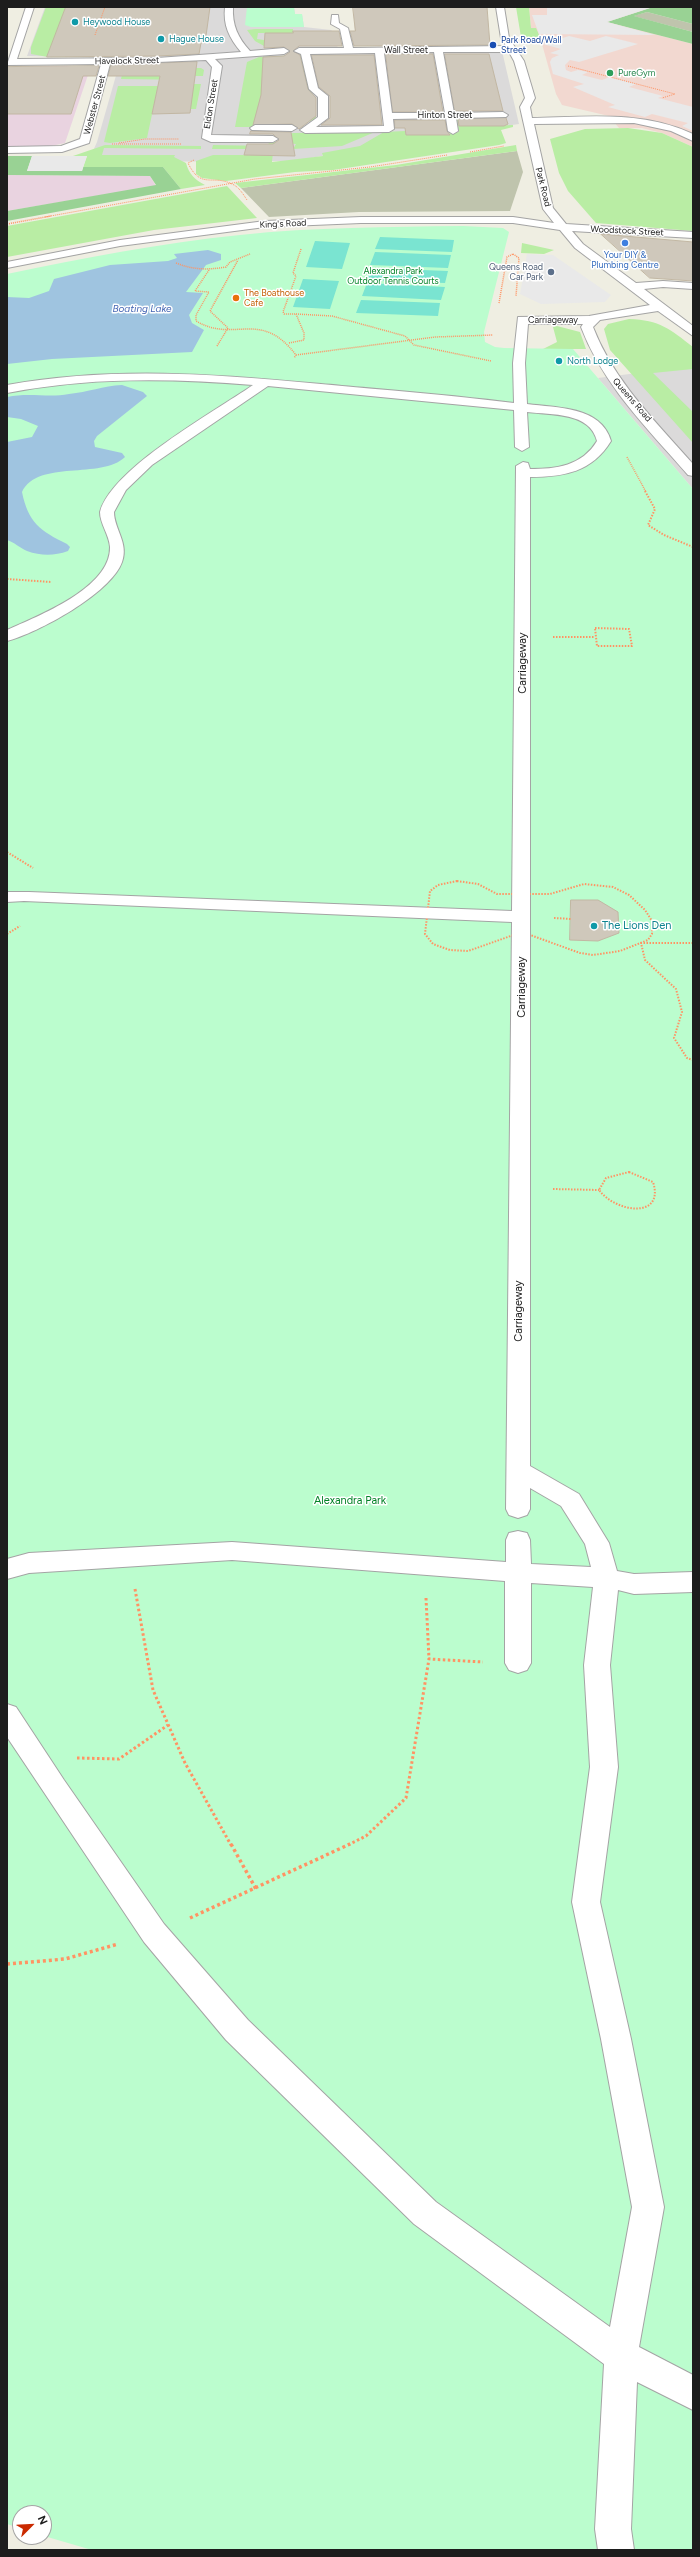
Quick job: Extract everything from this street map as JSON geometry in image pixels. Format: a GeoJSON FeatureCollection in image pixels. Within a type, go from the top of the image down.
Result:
{"type":"FeatureCollection","features":[{"type":"Feature","properties":{"kind":"street"},"geometry":{"type":"LineString","coordinates":[[9,62],[30,7]]}},
{"type":"Feature","properties":{"kind":"street"},"geometry":{"type":"LineString","coordinates":[[229,7],[227,19],[231,32],[247,53],[284,51]]}},
{"type":"Feature","properties":{"kind":"street","name":"Park Road"},"geometry":{"type":"LineString","coordinates":[[500,7],[505,38],[519,61],[534,100],[525,107],[529,121],[537,136],[548,209],[579,246],[693,332]]}},
{"type":"Feature","properties":{"kind":"street"},"geometry":{"type":"LineString","coordinates":[[335,17],[336,24],[344,28],[349,50]]}},
{"type":"Feature","properties":{"kind":"street","name":"Wall Street"},"geometry":{"type":"LineString","coordinates":[[388,116],[389,129],[305,130],[323,118],[323,96],[314,88],[302,51],[513,49]]}},
{"type":"Feature","properties":{"kind":"street"},"geometry":{"type":"LineString","coordinates":[[379,50],[388,116]]}},
{"type":"Feature","properties":{"kind":"street"},"geometry":{"type":"LineString","coordinates":[[438,50],[454,131]]}},
{"type":"Feature","properties":{"kind":"street","name":"Havelock Street"},"geometry":{"type":"LineString","coordinates":[[9,62],[157,61],[247,53]]}},
{"type":"Feature","properties":{"kind":"street","name":"Eldon Street"},"geometry":{"type":"LineString","coordinates":[[208,57],[217,66],[206,136],[211,139],[272,139]]}},
{"type":"Feature","properties":{"kind":"street","name":"Webster Street"},"geometry":{"type":"LineString","coordinates":[[7,150],[62,149],[85,141],[106,62]]}},
{"type":"Feature","properties":{"kind":"street"},"geometry":{"type":"LineString","coordinates":[[559,111],[591,120]]}},
{"type":"Feature","properties":{"kind":"street","name":"Hinton Street"},"geometry":{"type":"LineString","coordinates":[[388,116],[503,115]]}},
{"type":"Feature","properties":{"kind":"street"},"geometry":{"type":"LineString","coordinates":[[555,131],[591,120]]}},
{"type":"Feature","properties":{"kind":"street"},"geometry":{"type":"LineString","coordinates":[[529,121],[630,121],[657,125],[693,138]]}},
{"type":"Feature","properties":{"kind":"street"},"geometry":{"type":"LineString","coordinates":[[207,128],[217,128]]}},
{"type":"Feature","properties":{"kind":"street"},"geometry":{"type":"LineString","coordinates":[[247,128],[292,128]]}},
{"type":"Feature","properties":{"kind":"street","name":"King's Road"},"geometry":{"type":"LineString","coordinates":[[7,265],[128,242],[265,224],[458,220],[529,221],[562,227]]}},
{"type":"Feature","properties":{"kind":"street","name":"Woodstock Street"},"geometry":{"type":"LineString","coordinates":[[562,227],[693,235]]}},
{"type":"Feature","properties":{"kind":"street"},"geometry":{"type":"LineString","coordinates":[[632,287],[663,284],[693,286]]}},
{"type":"Feature","properties":{"kind":"street"},"geometry":{"type":"LineString","coordinates":[[591,320],[609,313],[661,307]]}},
{"type":"Feature","properties":{"kind":"street","name":"Carriageway"},"geometry":{"type":"LineString","coordinates":[[518,1509],[522,924],[523,462],[519,363],[522,320],[591,320]]}},
{"type":"Feature","properties":{"kind":"street","name":"Queens Road"},"geometry":{"type":"LineString","coordinates":[[591,320],[587,328],[593,347],[606,371],[693,472]]}},
{"type":"Feature","properties":{"kind":"street"},"geometry":{"type":"LineString","coordinates":[[7,389],[65,378],[94,376],[266,382],[521,407],[572,414],[589,419],[601,429],[604,441],[596,457],[571,469],[523,462]]}},
{"type":"Feature","properties":{"kind":"street"},"geometry":{"type":"LineString","coordinates":[[7,636],[81,598],[105,577],[117,560],[117,546],[106,521],[106,512],[112,498],[126,479],[145,463],[266,382]]}},
{"type":"Feature","properties":{"kind":"street"},"geometry":{"type":"LineString","coordinates":[[18,897],[522,924]]}},
{"type":"Feature","properties":{"kind":"street"},"geometry":{"type":"LineString","coordinates":[[518,1470],[570,1500],[597,1543],[607,1578],[597,1664],[604,1767],[586,1902],[616,2040],[648,2207],[622,2356],[615,2539]]}},
{"type":"Feature","properties":{"kind":"street"},"geometry":{"type":"LineString","coordinates":[[518,1540],[518,1663]]}},
{"type":"Feature","properties":{"kind":"street"},"geometry":{"type":"LineString","coordinates":[[7,1569],[29,1563],[232,1551],[424,1567],[607,1578],[634,1584],[693,1582]]}},
{"type":"Feature","properties":{"kind":"street"},"geometry":{"type":"LineString","coordinates":[[7,1715],[34,1758],[154,1933],[237,2030],[426,2213],[622,2356],[693,2393]]}},
{"type":"Feature","properties":{"kind":"path"},"geometry":{"type":"LineString","coordinates":[[94,37],[105,7]]}},
{"type":"Feature","properties":{"kind":"path"},"geometry":{"type":"LineString","coordinates":[[568,66],[675,94],[662,98],[668,100]]}},
{"type":"Feature","properties":{"kind":"path"},"geometry":{"type":"LineString","coordinates":[[184,144],[108,144],[145,139],[185,139]]}},
{"type":"Feature","properties":{"kind":"path"},"geometry":{"type":"LineString","coordinates":[[465,152],[508,145]]}},
{"type":"Feature","properties":{"kind":"path"},"geometry":{"type":"LineString","coordinates":[[7,224],[298,173],[370,167],[451,155]]}},
{"type":"Feature","properties":{"kind":"path"},"geometry":{"type":"LineString","coordinates":[[199,158],[188,163],[192,174],[199,180],[230,184]]}},
{"type":"Feature","properties":{"kind":"path"},"geometry":{"type":"LineString","coordinates":[[302,246],[293,273],[296,276],[283,312],[284,314],[332,316],[360,326],[393,332],[410,340],[414,345],[445,353],[480,360],[519,363]]}},
{"type":"Feature","properties":{"kind":"path"},"geometry":{"type":"LineString","coordinates":[[499,301],[507,257],[513,254],[519,258],[515,302]]}},
{"type":"Feature","properties":{"kind":"path"},"geometry":{"type":"LineString","coordinates":[[174,262],[188,268],[209,270],[226,267],[230,262],[242,258]]}},
{"type":"Feature","properties":{"kind":"path"},"geometry":{"type":"LineString","coordinates":[[228,328],[217,320],[210,311],[238,260]]}},
{"type":"Feature","properties":{"kind":"path"},"geometry":{"type":"LineString","coordinates":[[209,270],[195,290],[209,292],[196,316],[196,321],[208,329],[247,327],[272,332],[289,343],[296,355]]}},
{"type":"Feature","properties":{"kind":"path"},"geometry":{"type":"LineString","coordinates":[[289,343],[304,340],[304,333],[296,314]]}},
{"type":"Feature","properties":{"kind":"path"},"geometry":{"type":"LineString","coordinates":[[218,346],[228,328]]}},
{"type":"Feature","properties":{"kind":"path"},"geometry":{"type":"LineString","coordinates":[[266,382],[288,366],[296,355],[410,340],[522,334]]}},
{"type":"Feature","properties":{"kind":"path"},"geometry":{"type":"LineString","coordinates":[[601,448],[622,451],[635,467],[645,493],[655,509],[648,525],[655,532],[680,540],[693,547]]}},
{"type":"Feature","properties":{"kind":"path"},"geometry":{"type":"LineString","coordinates":[[595,628],[629,629],[632,646],[597,646],[595,637],[595,628]]}},
{"type":"Feature","properties":{"kind":"path"},"geometry":{"type":"LineString","coordinates":[[555,637],[595,637]]}},
{"type":"Feature","properties":{"kind":"path"},"geometry":{"type":"LineString","coordinates":[[522,895],[550,894],[584,884],[613,887],[629,895],[645,910],[652,922],[652,934],[648,940],[620,951],[593,955],[580,953],[522,924]]}},
{"type":"Feature","properties":{"kind":"path"},"geometry":{"type":"LineString","coordinates":[[642,943],[693,943]]}},
{"type":"Feature","properties":{"kind":"path"},"geometry":{"type":"LineString","coordinates":[[642,943],[645,960],[676,989],[682,1012],[674,1038],[687,1058],[693,1060]]}},
{"type":"Feature","properties":{"kind":"path"},"geometry":{"type":"LineString","coordinates":[[628,1172],[649,1180],[656,1188],[657,1194],[655,1200],[649,1205],[628,1209],[606,1202],[599,1190],[604,1179],[611,1175],[628,1172]]}},
{"type":"Feature","properties":{"kind":"path"},"geometry":{"type":"LineString","coordinates":[[564,1189],[599,1190]]}},
{"type":"Feature","properties":{"kind":"path"},"geometry":{"type":"LineString","coordinates":[[130,1557],[153,1690],[186,1763],[256,1889]]}},
{"type":"Feature","properties":{"kind":"path"},"geometry":{"type":"LineString","coordinates":[[7,1964],[65,1959],[154,1933],[256,1889],[366,1836],[406,1798],[429,1659],[424,1567]]}},
{"type":"Feature","properties":{"kind":"path"},"geometry":{"type":"LineString","coordinates":[[429,1659],[518,1663]]}},
{"type":"Feature","properties":{"kind":"path"},"geometry":{"type":"LineString","coordinates":[[34,1758],[119,1759],[168,1725]]}},
{"type":"Feature","properties":{"kind":"shaded area"},"geometry":{"type":"Polygon","coordinates":[[[45,7],[294,7],[295,14],[302,14],[304,27],[331,30],[336,33],[339,43],[335,52],[502,51],[519,124],[393,142],[296,161],[88,162],[97,142],[121,58],[27,56],[45,7]]]}},
{"type":"Feature","properties":{"kind":"shaded area"},"geometry":{"type":"Polygon","coordinates":[[[529,7],[653,7],[607,22],[693,44],[693,147],[662,133],[642,128],[619,128],[609,116],[562,105],[556,94],[540,37],[531,28],[529,7]]]}},
{"type":"Feature","properties":{"kind":"shaded area"},"geometry":{"type":"Polygon","coordinates":[[[547,7],[653,7],[607,22],[655,35],[539,34],[532,15],[547,15],[547,7]]]}},
{"type":"Feature","properties":{"kind":"shaded area"},"geometry":{"type":"Polygon","coordinates":[[[647,12],[693,24],[693,32],[633,16],[647,12]]]}},
{"type":"Feature","properties":{"kind":"shaded area"},"geometry":{"type":"Polygon","coordinates":[[[569,36],[590,41],[606,36],[638,44],[579,62],[570,60],[565,65],[566,70],[571,72],[578,70],[588,72],[582,75],[602,80],[610,77],[636,84],[629,87],[663,96],[658,98],[693,107],[693,131],[682,126],[688,123],[652,114],[645,117],[608,107],[615,105],[573,87],[584,84],[553,74],[550,62],[552,58],[559,55],[550,53],[561,49],[543,44],[569,36]]]}},
{"type":"Feature","properties":{"kind":"shaded area"},"geometry":{"type":"Polygon","coordinates":[[[67,66],[89,72],[65,143],[51,146],[7,146],[7,67],[67,66]]]}},
{"type":"Feature","properties":{"kind":"shaded area"},"geometry":{"type":"Polygon","coordinates":[[[517,151],[523,172],[510,211],[359,212],[269,217],[241,188],[517,151]]]}},
{"type":"Feature","properties":{"kind":"shaded area"},"geometry":{"type":"Polygon","coordinates":[[[32,156],[87,156],[82,171],[27,171],[32,156]]]}},
{"type":"Feature","properties":{"kind":"shaded area"},"geometry":{"type":"Polygon","coordinates":[[[7,175],[150,176],[156,186],[7,211],[7,175]]]}},
{"type":"Feature","properties":{"kind":"shaded area","name":"Queens Road Car Park"},"geometry":{"type":"Polygon","coordinates":[[[527,254],[553,255],[611,295],[605,302],[541,304],[520,294],[527,254]]]}},
{"type":"Feature","properties":{"kind":"shaded area"},"geometry":{"type":"Polygon","coordinates":[[[693,366],[693,489],[598,378],[693,366]]]}},
{"type":"Feature","properties":{"kind":"green space"},"geometry":{"type":"Polygon","coordinates":[[[46,7],[66,7],[84,56],[48,57],[31,54],[31,47],[46,7]]]}},
{"type":"Feature","properties":{"kind":"green space"},"geometry":{"type":"Polygon","coordinates":[[[247,7],[294,7],[295,14],[302,14],[304,27],[251,27],[245,25],[247,7]]]}},
{"type":"Feature","properties":{"kind":"green space"},"geometry":{"type":"Polygon","coordinates":[[[516,7],[529,7],[531,28],[536,28],[540,37],[521,37],[516,7]]]}},
{"type":"Feature","properties":{"kind":"green space"},"geometry":{"type":"Polygon","coordinates":[[[653,7],[693,7],[693,24],[647,12],[634,16],[693,32],[693,44],[607,22],[653,7]]]}},
{"type":"Feature","properties":{"kind":"green space"},"geometry":{"type":"Polygon","coordinates":[[[293,29],[293,33],[258,33],[257,39],[264,40],[264,46],[255,41],[247,30],[293,29]]]}},
{"type":"Feature","properties":{"kind":"green space"},"geometry":{"type":"Polygon","coordinates":[[[301,55],[309,88],[315,99],[316,119],[298,127],[282,127],[283,116],[269,72],[256,127],[235,127],[247,62],[259,57],[301,55]]]}},
{"type":"Feature","properties":{"kind":"green space"},"geometry":{"type":"Polygon","coordinates":[[[130,68],[201,68],[204,70],[203,76],[194,76],[193,80],[121,79],[123,70],[130,68]],[[127,71],[125,76],[194,76],[127,71]]]}},
{"type":"Feature","properties":{"kind":"green space"},"geometry":{"type":"Polygon","coordinates":[[[191,84],[201,84],[196,109],[187,109],[191,84]]]}},
{"type":"Feature","properties":{"kind":"green space"},"geometry":{"type":"Polygon","coordinates":[[[118,86],[158,86],[147,138],[110,143],[104,142],[118,86]]]}},
{"type":"Feature","properties":{"kind":"green space"},"geometry":{"type":"Polygon","coordinates":[[[457,119],[480,119],[477,122],[478,126],[513,125],[513,127],[501,130],[506,143],[499,145],[333,170],[295,172],[226,181],[202,178],[196,174],[196,161],[213,155],[267,155],[267,149],[212,149],[213,145],[268,146],[269,142],[281,142],[283,134],[294,133],[375,132],[342,146],[293,149],[296,144],[283,143],[273,152],[272,162],[323,156],[322,153],[360,146],[384,132],[405,131],[406,135],[439,133],[439,135],[459,132],[457,119]]]}},
{"type":"Feature","properties":{"kind":"green space"},"geometry":{"type":"Polygon","coordinates":[[[628,128],[662,133],[693,147],[693,231],[596,223],[568,191],[559,173],[550,139],[585,129],[628,128]]]}},
{"type":"Feature","properties":{"kind":"green space"},"geometry":{"type":"Polygon","coordinates":[[[105,145],[201,146],[201,149],[104,148],[102,155],[175,155],[174,157],[186,163],[193,176],[198,181],[205,185],[181,189],[163,167],[83,167],[87,156],[73,156],[105,145]]]}},
{"type":"Feature","properties":{"kind":"green space"},"geometry":{"type":"Polygon","coordinates":[[[516,145],[517,151],[241,188],[235,183],[396,165],[516,145]]]}},
{"type":"Feature","properties":{"kind":"green space"},"geometry":{"type":"Polygon","coordinates":[[[7,156],[32,156],[27,171],[82,171],[83,167],[163,167],[181,189],[7,221],[7,211],[156,185],[150,176],[7,175],[7,156]]]}},
{"type":"Feature","properties":{"kind":"green space"},"geometry":{"type":"Polygon","coordinates":[[[227,186],[257,218],[154,230],[7,257],[7,226],[227,186]]]}},
{"type":"Feature","properties":{"kind":"green space","name":"Alexandra Park"},"geometry":{"type":"Polygon","coordinates":[[[463,226],[503,228],[509,232],[484,332],[485,342],[495,347],[504,348],[573,349],[693,489],[693,2550],[92,2550],[52,2538],[52,2505],[12,2505],[12,2526],[7,2524],[7,274],[65,262],[210,238],[268,232],[379,227],[463,226]]]}},
{"type":"Feature","properties":{"kind":"green space"},"geometry":{"type":"Polygon","coordinates":[[[380,237],[454,240],[452,252],[375,249],[380,237]]]}},
{"type":"Feature","properties":{"kind":"green space"},"geometry":{"type":"Polygon","coordinates":[[[315,241],[350,243],[342,269],[306,267],[315,241]]]}},
{"type":"Feature","properties":{"kind":"green space"},"geometry":{"type":"Polygon","coordinates":[[[522,243],[554,250],[544,254],[521,253],[522,243]]]}},
{"type":"Feature","properties":{"kind":"green space"},"geometry":{"type":"Polygon","coordinates":[[[375,252],[451,255],[448,268],[370,265],[375,252]]]}},
{"type":"Feature","properties":{"kind":"green space","name":"Alexandra Park Outdoor Tennis Courts"},"geometry":{"type":"Polygon","coordinates":[[[371,268],[448,271],[445,283],[367,280],[371,268]]]}},
{"type":"Feature","properties":{"kind":"green space"},"geometry":{"type":"Polygon","coordinates":[[[303,279],[339,281],[330,309],[293,307],[303,279]]]}},
{"type":"Feature","properties":{"kind":"green space"},"geometry":{"type":"Polygon","coordinates":[[[367,283],[445,287],[441,300],[362,296],[367,283]]]}},
{"type":"Feature","properties":{"kind":"green space"},"geometry":{"type":"Polygon","coordinates":[[[361,300],[440,303],[438,316],[356,313],[361,300]]]}},
{"type":"Feature","properties":{"kind":"green space"},"geometry":{"type":"Polygon","coordinates":[[[629,319],[649,321],[671,330],[693,347],[693,369],[653,373],[693,412],[693,443],[610,350],[604,329],[608,324],[629,319]]]}},
{"type":"Feature","properties":{"kind":"green space"},"geometry":{"type":"Polygon","coordinates":[[[557,326],[580,332],[586,349],[543,349],[557,342],[553,327],[557,326]]]}},
{"type":"Feature","properties":{"kind":"water","name":"Boating Lake"},"geometry":{"type":"Polygon","coordinates":[[[208,250],[221,254],[221,260],[206,265],[186,292],[203,293],[189,315],[192,323],[204,330],[192,352],[52,359],[7,364],[7,297],[29,298],[49,291],[54,279],[110,265],[168,261],[177,258],[174,254],[208,250]]]}},
{"type":"Feature","properties":{"kind":"water"},"geometry":{"type":"Polygon","coordinates":[[[122,385],[143,392],[147,396],[97,436],[94,441],[95,447],[122,453],[125,457],[114,464],[101,468],[55,472],[41,476],[30,482],[22,492],[28,511],[32,518],[42,530],[67,544],[70,547],[68,551],[53,555],[37,554],[27,551],[7,540],[7,442],[32,437],[38,426],[21,419],[7,417],[7,397],[23,395],[61,395],[122,385]]]}},
{"type":"Feature","properties":{"kind":"building"},"geometry":{"type":"Polygon","coordinates":[[[66,7],[210,7],[205,43],[201,43],[199,54],[47,57],[66,7]]]}},
{"type":"Feature","properties":{"kind":"building"},"geometry":{"type":"Polygon","coordinates":[[[353,7],[487,7],[490,45],[354,46],[350,31],[355,31],[353,7]]]}},
{"type":"Feature","properties":{"kind":"building"},"geometry":{"type":"Polygon","coordinates":[[[293,31],[339,31],[342,46],[299,46],[293,51],[300,55],[308,89],[316,98],[316,116],[299,129],[292,124],[253,125],[261,95],[263,57],[284,56],[290,52],[284,47],[264,48],[265,33],[293,33],[293,31]]]}},
{"type":"Feature","properties":{"kind":"building"},"geometry":{"type":"Polygon","coordinates":[[[386,54],[433,54],[443,112],[393,112],[386,54]]]}},
{"type":"Feature","properties":{"kind":"building"},"geometry":{"type":"Polygon","coordinates":[[[445,54],[489,54],[503,111],[455,111],[445,54]]]}},
{"type":"Feature","properties":{"kind":"building"},"geometry":{"type":"Polygon","coordinates":[[[312,55],[374,55],[382,125],[321,125],[330,118],[330,96],[319,87],[312,55]]]}},
{"type":"Feature","properties":{"kind":"building"},"geometry":{"type":"Polygon","coordinates":[[[197,62],[190,113],[152,114],[160,76],[108,76],[111,65],[197,62]]]}},
{"type":"Feature","properties":{"kind":"building"},"geometry":{"type":"Polygon","coordinates":[[[99,66],[96,76],[83,76],[71,114],[7,114],[7,67],[99,66]]]}},
{"type":"Feature","properties":{"kind":"building"},"geometry":{"type":"Polygon","coordinates":[[[506,118],[508,124],[504,126],[459,126],[458,119],[506,118]]]}},
{"type":"Feature","properties":{"kind":"building"},"geometry":{"type":"Polygon","coordinates":[[[395,120],[445,120],[447,131],[450,135],[406,135],[405,128],[395,128],[395,120]]]}},
{"type":"Feature","properties":{"kind":"building"},"geometry":{"type":"Polygon","coordinates":[[[251,131],[291,132],[295,156],[244,155],[247,144],[273,144],[279,140],[273,134],[250,134],[251,131]]]}},
{"type":"Feature","properties":{"kind":"building"},"geometry":{"type":"Polygon","coordinates":[[[601,234],[693,242],[693,281],[650,278],[601,234]]]}},
{"type":"Feature","properties":{"kind":"building","name":"The Lions Den"},"geometry":{"type":"Polygon","coordinates":[[[571,900],[598,900],[618,912],[619,933],[598,941],[570,940],[571,900]]]}},
{"type":"Feature","properties":{"kind":"place","name":"Heywood House"},"geometry":{"type":"Point","coordinates":[75,22]}},
{"type":"Feature","properties":{"kind":"place","name":"Hague House"},"geometry":{"type":"Point","coordinates":[161,39]}},
{"type":"Feature","properties":{"kind":"place","name":"Park Road/Wall Street"},"geometry":{"type":"Point","coordinates":[493,45]}},
{"type":"Feature","properties":{"kind":"place","name":"PureGym"},"geometry":{"type":"Point","coordinates":[610,73]}},
{"type":"Feature","properties":{"kind":"place","name":"Your DIY & Plumbing Centre"},"geometry":{"type":"Point","coordinates":[625,243]}},
{"type":"Feature","properties":{"kind":"place","name":"Queens Road Car Park"},"geometry":{"type":"Point","coordinates":[551,272]}},
{"type":"Feature","properties":{"kind":"place","name":"The Boathouse Cafe"},"geometry":{"type":"Point","coordinates":[236,298]}},
{"type":"Feature","properties":{"kind":"place","name":"North Lodge"},"geometry":{"type":"Point","coordinates":[559,361]}},
{"type":"Feature","properties":{"kind":"place","name":"The Lions Den"},"geometry":{"type":"Point","coordinates":[594,926]}}]}
